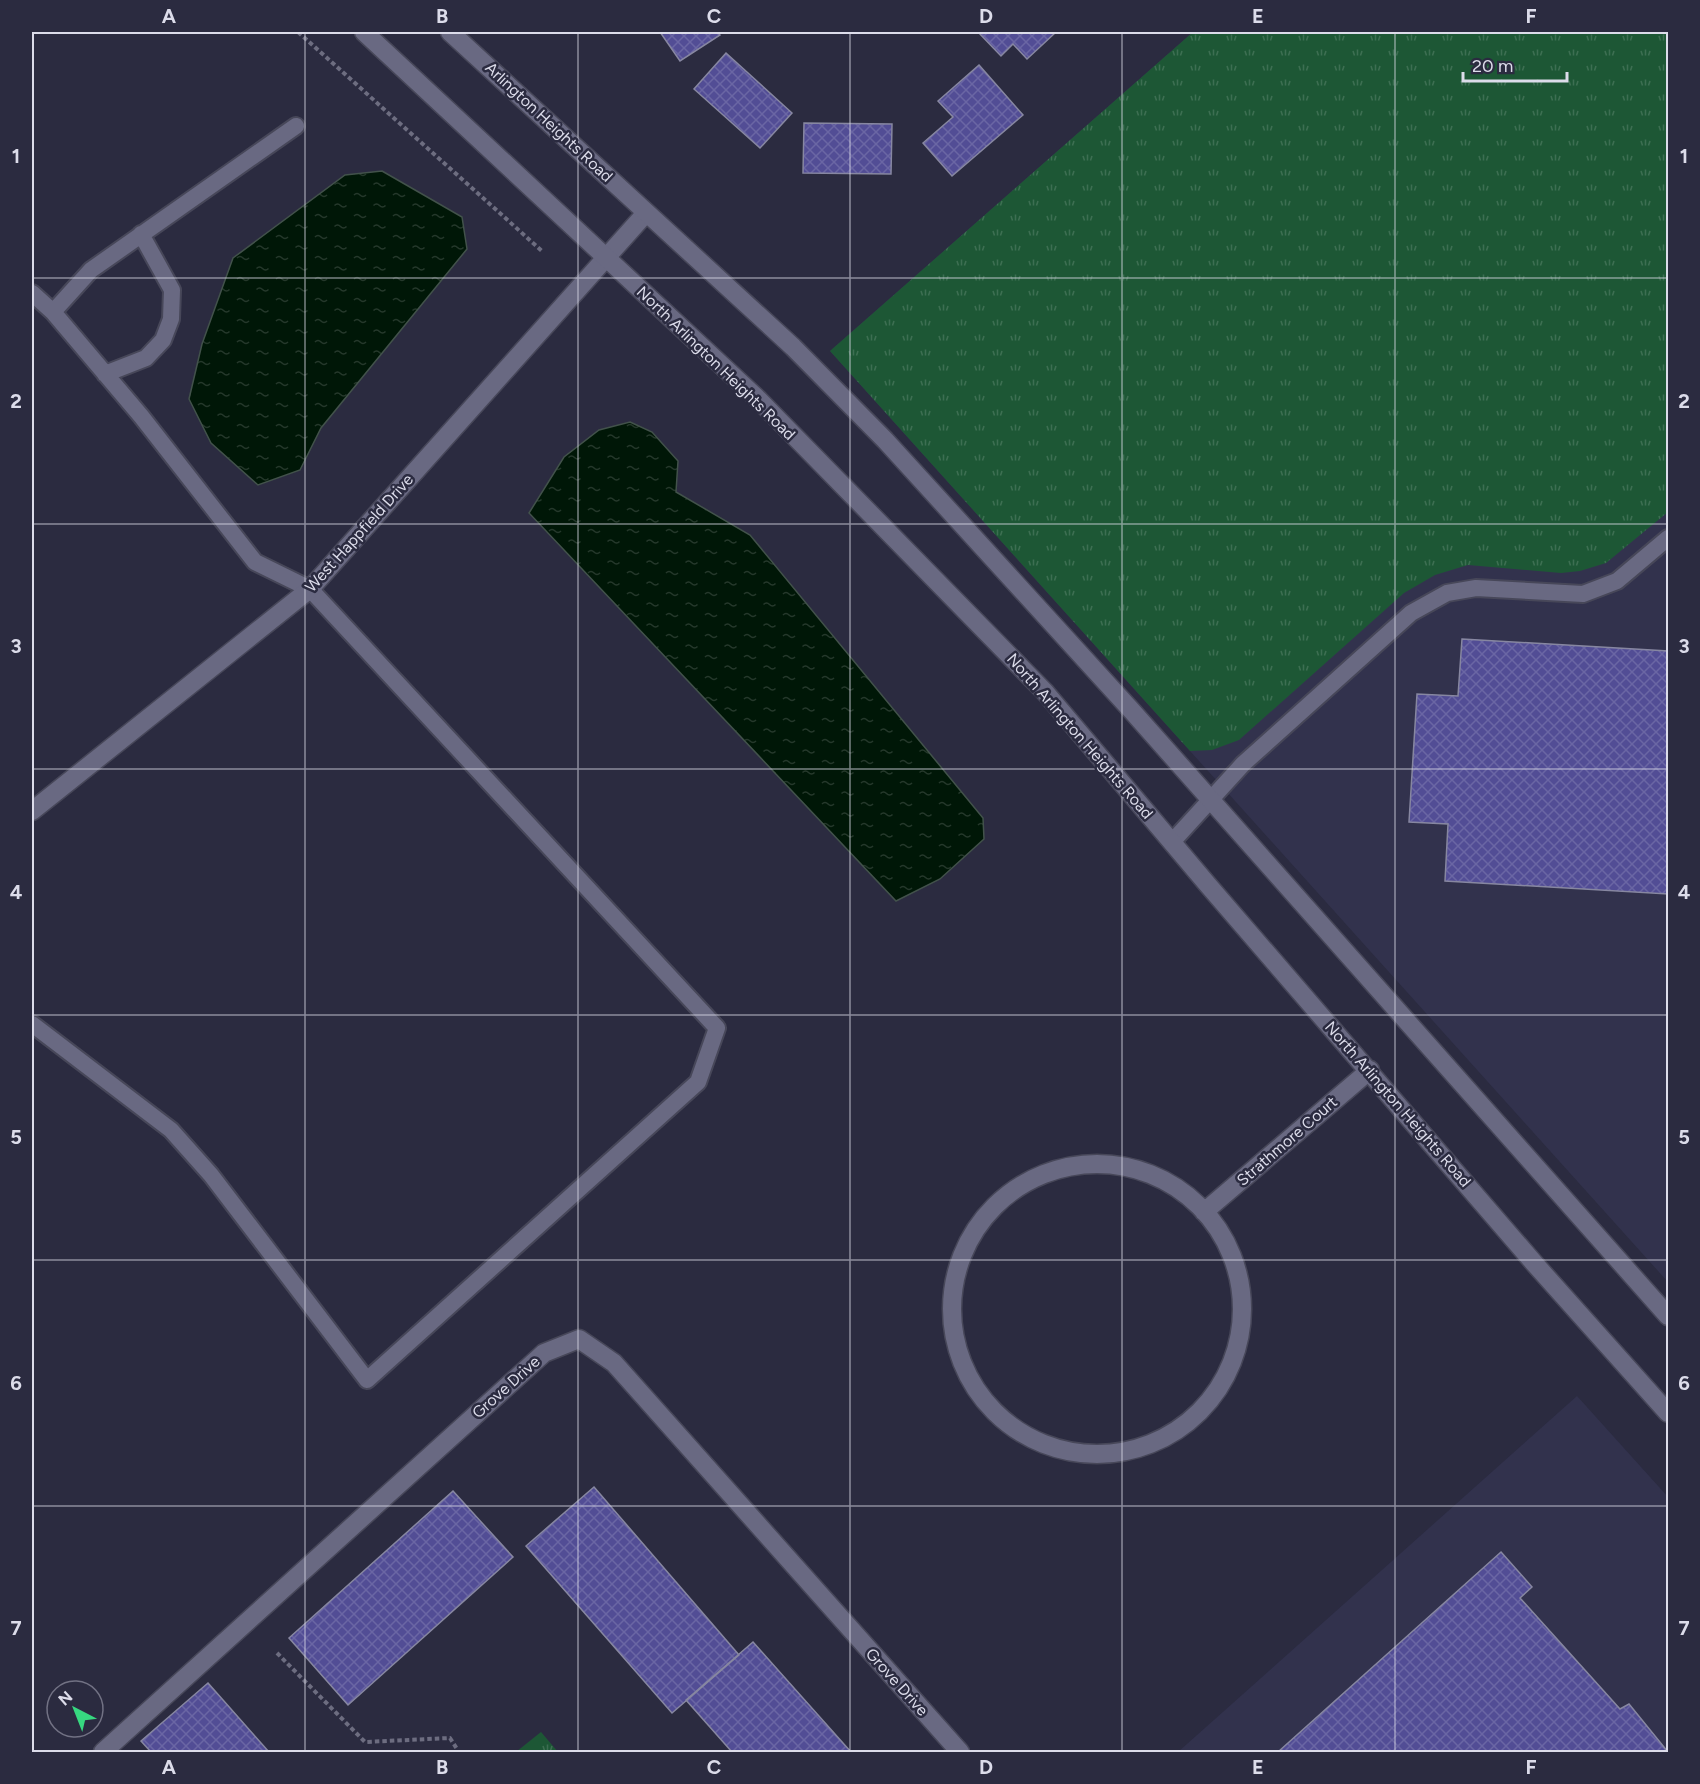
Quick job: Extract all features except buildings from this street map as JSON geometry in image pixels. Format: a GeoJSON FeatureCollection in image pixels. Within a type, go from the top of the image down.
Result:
{"type":"FeatureCollection","features":[{"type":"Feature","properties":{"kind":"main road","name":"North Arlington Heights Road"},"geometry":{"type":"LineString","coordinates":[[364,32],[605,259],[759,400],[1045,692],[1534,1263],[1668,1413]]}},
{"type":"Feature","properties":{"kind":"main road","name":"Arlington Heights Road"},"geometry":{"type":"LineString","coordinates":[[450,32],[646,213]]}},
{"type":"Feature","properties":{"kind":"main road","name":"West Happfield Drive"},"geometry":{"type":"LineString","coordinates":[[32,811],[310,589],[646,213]]}},
{"type":"Feature","properties":{"kind":"main road"},"geometry":{"type":"LineString","coordinates":[[646,213],[793,347],[885,440],[1212,801],[1668,1316]]}},
{"type":"Feature","properties":{"kind":"main road","name":"Strathmore Court"},"geometry":{"type":"LineString","coordinates":[[1204,1212],[1370,1070]]}},
{"type":"Feature","properties":{"kind":"main road"},"geometry":{"type":"LineString","coordinates":[[1101,1163],[1147,1171],[1189,1195],[1204,1212],[1221,1231],[1239,1277],[1242,1325],[1228,1372],[1200,1412],[1159,1440],[1112,1454],[1064,1451],[1019,1432],[982,1399],[960,1358],[951,1312],[958,1265],[979,1223],[1012,1190],[1054,1169],[1101,1163]]}},
{"type":"Feature","properties":{"kind":"main road","name":"Grove Drive"},"geometry":{"type":"LineString","coordinates":[[103,1752],[544,1353],[579,1339],[614,1363],[960,1752]]}},
{"type":"Feature","properties":{"kind":"lane"},"geometry":{"type":"LineString","coordinates":[[53,312],[91,270],[296,126]]}},
{"type":"Feature","properties":{"kind":"lane"},"geometry":{"type":"LineString","coordinates":[[105,374],[146,358],[163,340],[171,319],[172,290],[141,234]]}},
{"type":"Feature","properties":{"kind":"lane"},"geometry":{"type":"LineString","coordinates":[[32,293],[53,312],[105,374],[255,562],[310,589],[717,1028],[698,1082],[367,1380],[211,1175],[171,1130],[32,1024]]}},
{"type":"Feature","properties":{"kind":"lane"},"geometry":{"type":"LineString","coordinates":[[1173,842],[1243,764],[1411,613],[1447,593],[1476,588],[1583,594],[1617,581],[1668,538]]}},
{"type":"Feature","properties":{"kind":"path"},"geometry":{"type":"LineString","coordinates":[[298,32],[542,251]]}},
{"type":"Feature","properties":{"kind":"path"},"geometry":{"type":"LineString","coordinates":[[277,1653],[365,1742],[450,1738],[457,1749]]}},
{"type":"Feature","properties":{"kind":"shaded area"},"geometry":{"type":"Polygon","coordinates":[[[1193,32],[1668,32],[1668,1282],[830,351],[1193,32]]]}},
{"type":"Feature","properties":{"kind":"shaded area"},"geometry":{"type":"Polygon","coordinates":[[[1577,1396],[1668,1497],[1668,1752],[1178,1752],[1577,1396]]]}},
{"type":"Feature","properties":{"kind":"green space"},"geometry":{"type":"Polygon","coordinates":[[[1193,32],[1668,32],[1668,512],[1606,563],[1580,571],[1561,573],[1468,565],[1435,575],[1404,593],[1239,740],[1212,750],[1190,751],[830,351],[1193,32]]]}},
{"type":"Feature","properties":{"kind":"green space"},"geometry":{"type":"Polygon","coordinates":[[[541,1732],[558,1752],[516,1752],[541,1732]]]}},
{"type":"Feature","properties":{"kind":"water"},"geometry":{"type":"Polygon","coordinates":[[[382,171],[462,217],[467,249],[321,428],[300,470],[258,485],[211,443],[189,399],[202,344],[233,258],[345,175],[382,171]]]}},
{"type":"Feature","properties":{"kind":"water"},"geometry":{"type":"Polygon","coordinates":[[[630,422],[652,432],[678,461],[676,492],[750,535],[983,818],[984,839],[940,879],[896,901],[529,513],[564,457],[599,430],[630,422]]]}}]}
